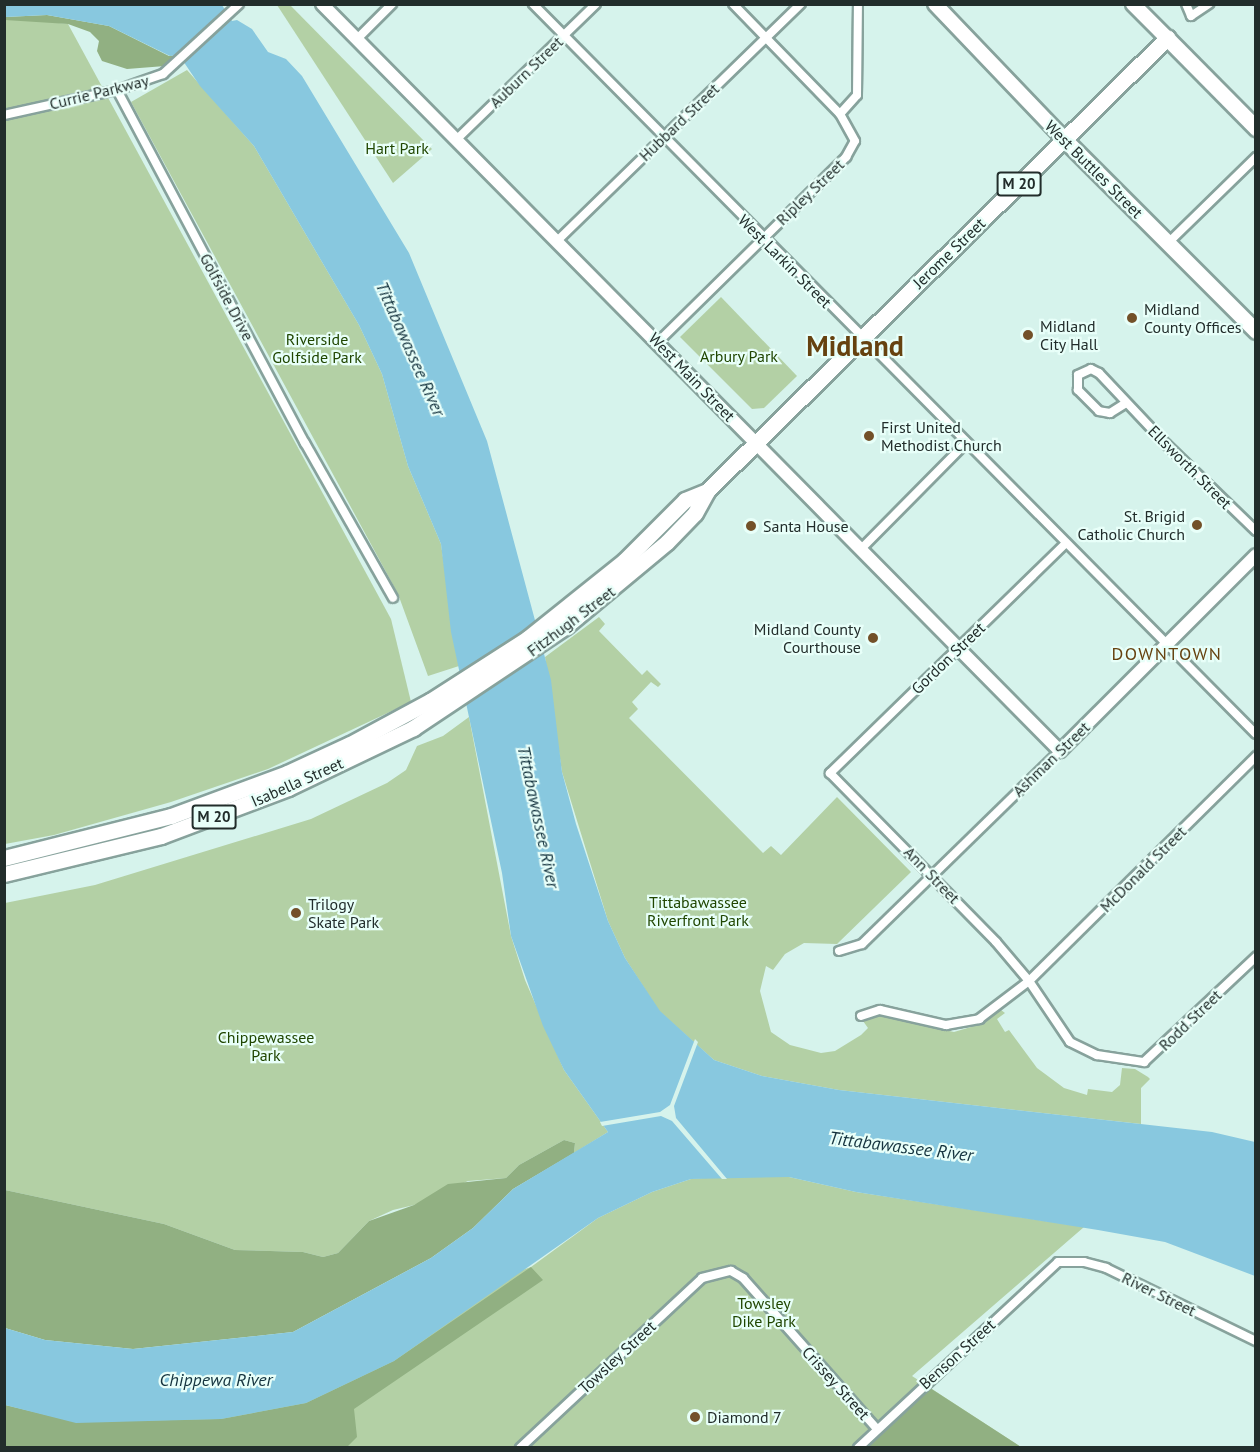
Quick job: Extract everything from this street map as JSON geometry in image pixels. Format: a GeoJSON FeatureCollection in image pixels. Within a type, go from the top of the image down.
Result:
{"type":"FeatureCollection","features":[{"type":"Feature","properties":{"kind":"highway","name":"Jerome Street"},"geometry":{"type":"LineString","coordinates":[[757,443],[1167,38]]}},
{"type":"Feature","properties":{"kind":"highway"},"geometry":{"type":"LineString","coordinates":[[1167,38],[1256,128]]}},
{"type":"Feature","properties":{"kind":"highway","name":"West Buttles Street"},"geometry":{"type":"LineString","coordinates":[[1065,140],[1256,331]]}},
{"type":"Feature","properties":{"kind":"highway","name":"Fitzhugh Street"},"geometry":{"type":"LineString","coordinates":[[411,720],[566,626],[667,542],[695,513],[707,491],[757,443]]}},
{"type":"Feature","properties":{"kind":"highway","name":"Fitzhugh Street"},"geometry":{"type":"LineString","coordinates":[[411,720],[535,632],[624,561],[685,500],[707,491]]}},
{"type":"Feature","properties":{"kind":"highway","name":"Isabella Street"},"geometry":{"type":"LineString","coordinates":[[4,858],[133,827],[229,796],[411,720]]}},
{"type":"Feature","properties":{"kind":"highway","name":"Isabella Street"},"geometry":{"type":"LineString","coordinates":[[4,874],[118,848],[203,821],[298,783],[411,720]]}},
{"type":"Feature","properties":{"kind":"main road","name":"West Buttles Street"},"geometry":{"type":"LineString","coordinates":[[935,4],[1065,140]]}},
{"type":"Feature","properties":{"kind":"main road"},"geometry":{"type":"LineString","coordinates":[[1133,4],[1167,38]]}},
{"type":"Feature","properties":{"kind":"street","name":"Currie Parkway"},"geometry":{"type":"LineString","coordinates":[[4,115],[117,90],[163,74],[240,4]]}},
{"type":"Feature","properties":{"kind":"street","name":"West Main Street"},"geometry":{"type":"LineString","coordinates":[[321,4],[862,548],[1060,751]]}},
{"type":"Feature","properties":{"kind":"street"},"geometry":{"type":"LineString","coordinates":[[356,39],[392,4]]}},
{"type":"Feature","properties":{"kind":"street","name":"West Larkin Street"},"geometry":{"type":"LineString","coordinates":[[533,4],[862,339],[1256,734]]}},
{"type":"Feature","properties":{"kind":"street","name":"Auburn Street"},"geometry":{"type":"LineString","coordinates":[[456,140],[596,4]]}},
{"type":"Feature","properties":{"kind":"street"},"geometry":{"type":"LineString","coordinates":[[733,4],[840,114],[857,95],[858,4]]}},
{"type":"Feature","properties":{"kind":"street","name":"Hubbard Street"},"geometry":{"type":"LineString","coordinates":[[558,241],[801,4]]}},
{"type":"Feature","properties":{"kind":"street"},"geometry":{"type":"LineString","coordinates":[[1186,4],[1191,16],[1209,4]]}},
{"type":"Feature","properties":{"kind":"street","name":"Golfside Drive"},"geometry":{"type":"LineString","coordinates":[[117,90],[305,443],[393,598]]}},
{"type":"Feature","properties":{"kind":"street","name":"Ripley Street"},"geometry":{"type":"LineString","coordinates":[[658,342],[846,157],[855,141],[840,114]]}},
{"type":"Feature","properties":{"kind":"street"},"geometry":{"type":"LineString","coordinates":[[1168,243],[1256,157]]}},
{"type":"Feature","properties":{"kind":"street","name":"Ellsworth Street"},"geometry":{"type":"LineString","coordinates":[[1126,403],[1110,413],[1100,411],[1078,390],[1078,375],[1091,369],[1099,373],[1126,403],[1256,531]]}},
{"type":"Feature","properties":{"kind":"street"},"geometry":{"type":"LineString","coordinates":[[862,548],[966,443]]}},
{"type":"Feature","properties":{"kind":"street","name":"Gordon Street"},"geometry":{"type":"LineString","coordinates":[[830,773],[1066,543]]}},
{"type":"Feature","properties":{"kind":"street","name":"Ashman Street"},"geometry":{"type":"LineString","coordinates":[[839,951],[862,944],[1256,555]]}},
{"type":"Feature","properties":{"kind":"street","name":"McDonald Street"},"geometry":{"type":"LineString","coordinates":[[861,1016],[880,1010],[935,1023],[959,1025],[979,1019],[1029,981],[1256,756]]}},
{"type":"Feature","properties":{"kind":"street","name":"Ann Street"},"geometry":{"type":"LineString","coordinates":[[830,773],[932,875],[1029,981],[1070,1042],[1117,1061]]}},
{"type":"Feature","properties":{"kind":"street","name":"Rodd Street"},"geometry":{"type":"LineString","coordinates":[[1117,1061],[1144,1062],[1256,957]]}},
{"type":"Feature","properties":{"kind":"street","name":"River Street"},"geometry":{"type":"LineString","coordinates":[[1058,1262],[1084,1262],[1106,1268],[1256,1341]]}},
{"type":"Feature","properties":{"kind":"street","name":"Benson Street"},"geometry":{"type":"LineString","coordinates":[[858,1448],[876,1428],[1058,1262]]}},
{"type":"Feature","properties":{"kind":"street","name":"Crissey Street"},"geometry":{"type":"LineString","coordinates":[[716,1272],[731,1271],[743,1278],[876,1428]]}},
{"type":"Feature","properties":{"kind":"street","name":"Towsley Street"},"geometry":{"type":"LineString","coordinates":[[520,1448],[702,1278],[716,1272]]}},
{"type":"Feature","properties":{"kind":"green space","name":"Hart Park"},"geometry":{"type":"Polygon","coordinates":[[[277,5],[290,5],[432,149],[393,183],[277,5]]]}},
{"type":"Feature","properties":{"kind":"green space"},"geometry":{"type":"Polygon","coordinates":[[[47,15],[109,26],[169,56],[179,55],[165,66],[127,69],[102,61],[97,51],[99,41],[90,32],[68,24],[5,20],[5,17],[47,15]]]}},
{"type":"Feature","properties":{"kind":"green space"},"geometry":{"type":"Polygon","coordinates":[[[21,19],[68,24],[391,619],[411,702],[268,769],[171,802],[54,835],[5,844],[4,20],[21,19]]]}},
{"type":"Feature","properties":{"kind":"green space","name":"Riverside Golfside Park"},"geometry":{"type":"Polygon","coordinates":[[[187,70],[254,146],[359,325],[382,374],[408,466],[441,544],[459,666],[428,676],[398,594],[131,102],[187,70]]]}},
{"type":"Feature","properties":{"kind":"green space","name":"Arbury Park"},"geometry":{"type":"Polygon","coordinates":[[[721,297],[797,376],[764,408],[752,409],[680,337],[721,297]]]}},
{"type":"Feature","properties":{"kind":"green space","name":"Tittabawassee Riverfront Park"},"geometry":{"type":"Polygon","coordinates":[[[599,617],[605,624],[599,631],[642,675],[647,670],[661,684],[658,687],[651,682],[632,702],[638,709],[629,718],[763,853],[771,846],[781,855],[837,797],[911,872],[837,944],[804,943],[785,954],[773,970],[766,966],[760,991],[771,1032],[790,1045],[821,1053],[835,1051],[861,1035],[868,1028],[863,1021],[871,1014],[954,1032],[981,1024],[1001,1010],[1005,1013],[997,1019],[1005,1032],[1009,1030],[1037,1068],[1064,1088],[1087,1095],[1088,1089],[1112,1092],[1120,1085],[1122,1068],[1135,1069],[1148,1077],[1150,1079],[1141,1088],[1141,1124],[839,1090],[762,1076],[714,1060],[659,1011],[625,958],[608,921],[562,772],[545,657],[599,617]]]}},
{"type":"Feature","properties":{"kind":"green space","name":"Chippewassee Park"},"geometry":{"type":"Polygon","coordinates":[[[469,717],[511,936],[525,980],[564,1070],[608,1132],[574,1153],[575,1143],[564,1140],[519,1165],[506,1178],[468,1181],[414,1205],[393,1210],[369,1221],[338,1253],[323,1257],[303,1252],[235,1250],[164,1224],[5,1190],[5,903],[95,885],[311,819],[387,783],[406,770],[417,746],[443,736],[469,717]]]}},
{"type":"Feature","properties":{"kind":"green space"},"geometry":{"type":"Polygon","coordinates":[[[564,1140],[575,1143],[574,1153],[513,1189],[473,1228],[431,1258],[293,1332],[133,1349],[45,1340],[5,1328],[5,1190],[164,1224],[235,1250],[303,1252],[323,1257],[338,1253],[369,1221],[414,1205],[448,1184],[506,1178],[519,1165],[564,1140]]]}},
{"type":"Feature","properties":{"kind":"green space","name":"Towsley Dike Park"},"geometry":{"type":"Polygon","coordinates":[[[738,1175],[789,1177],[856,1192],[1084,1227],[912,1376],[1021,1447],[5,1448],[5,1405],[76,1422],[531,1267],[598,1218],[652,1192],[691,1179],[738,1175]]]}},
{"type":"Feature","properties":{"kind":"green space"},"geometry":{"type":"Polygon","coordinates":[[[531,1267],[543,1280],[354,1409],[357,1437],[347,1447],[5,1448],[5,1405],[76,1422],[221,1419],[306,1403],[394,1361],[531,1267]]]}},
{"type":"Feature","properties":{"kind":"green space"},"geometry":{"type":"Polygon","coordinates":[[[930,1388],[1021,1447],[866,1447],[930,1388]]]}},
{"type":"Feature","properties":{"kind":"water"},"geometry":{"type":"Polygon","coordinates":[[[5,5],[222,5],[232,21],[237,20],[252,29],[268,52],[286,59],[302,76],[409,253],[487,441],[551,680],[562,772],[576,824],[608,921],[625,958],[660,1011],[714,1060],[762,1076],[839,1090],[1212,1132],[1255,1142],[1255,1276],[1165,1242],[1098,1230],[856,1192],[789,1177],[691,1179],[652,1192],[598,1218],[394,1361],[306,1403],[221,1419],[76,1423],[5,1405],[5,1328],[45,1340],[133,1349],[293,1332],[431,1258],[473,1228],[513,1189],[608,1132],[564,1070],[543,1026],[511,936],[502,873],[451,632],[441,544],[408,466],[382,374],[359,325],[254,146],[200,86],[179,55],[170,56],[109,26],[47,15],[5,17],[5,5]]]}},
{"type":"Feature","properties":{"kind":"pier"},"geometry":{"type":"Polygon","coordinates":[[[695,1039],[698,1042],[674,1106],[676,1118],[727,1179],[722,1179],[672,1121],[661,1116],[602,1126],[600,1122],[660,1112],[670,1105],[695,1039]]]}},
{"type":"Feature","properties":{"kind":"place","name":"Midland County Offices"},"geometry":{"type":"Point","coordinates":[1132,318]}},
{"type":"Feature","properties":{"kind":"place","name":"Midland City Hall"},"geometry":{"type":"Point","coordinates":[1028,335]}},
{"type":"Feature","properties":{"kind":"place","name":"First United Methodist Church"},"geometry":{"type":"Point","coordinates":[869,436]}},
{"type":"Feature","properties":{"kind":"place","name":"St. Brigid Catholic Church"},"geometry":{"type":"Point","coordinates":[1197,525]}},
{"type":"Feature","properties":{"kind":"place","name":"Santa House"},"geometry":{"type":"Point","coordinates":[751,526]}},
{"type":"Feature","properties":{"kind":"place","name":"Midland County Courthouse"},"geometry":{"type":"Point","coordinates":[873,638]}},
{"type":"Feature","properties":{"kind":"place","name":"Trilogy Skate Park"},"geometry":{"type":"Point","coordinates":[296,913]}},
{"type":"Feature","properties":{"kind":"place","name":"Diamond 7"},"geometry":{"type":"Point","coordinates":[695,1417]}},
{"type":"Feature","properties":{"kind":"district","name":"Midland"},"geometry":{"type":"Point","coordinates":[855,346]}},
{"type":"Feature","properties":{"kind":"district","name":"DOWNTOWN"},"geometry":{"type":"Point","coordinates":[1167,654]}},
{"type":"Feature","properties":{"kind":"water label","name":"Tittabawassee River"},"geometry":{"type":"Point","coordinates":[410,349]}},
{"type":"Feature","properties":{"kind":"water label","name":"Tittabawassee River"},"geometry":{"type":"Point","coordinates":[538,817]}},
{"type":"Feature","properties":{"kind":"water label","name":"Tittabawassee River"},"geometry":{"type":"Point","coordinates":[901,1147]}},
{"type":"Feature","properties":{"kind":"water label","name":"Chippewa River"},"geometry":{"type":"Point","coordinates":[216,1380]}}]}
